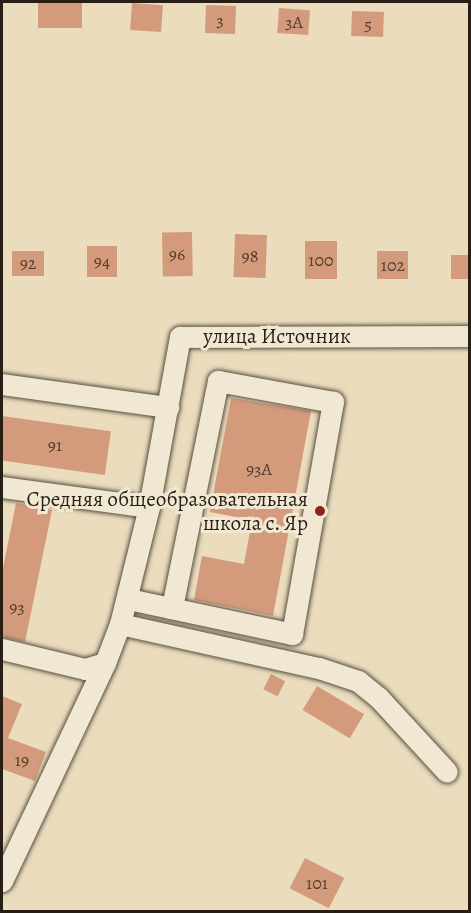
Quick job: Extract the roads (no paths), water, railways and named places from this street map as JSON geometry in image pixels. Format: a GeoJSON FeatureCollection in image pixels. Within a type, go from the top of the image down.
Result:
{"type":"FeatureCollection","features":[{"type":"Feature","properties":{"kind":"street","name":"улица Источник"},"geometry":{"type":"LineString","coordinates":[[168,407],[180,337],[470,336]]}},
{"type":"Feature","properties":{"kind":"street"},"geometry":{"type":"LineString","coordinates":[[128,599],[291,634],[333,402],[218,381],[172,608]]}},
{"type":"Feature","properties":{"kind":"street"},"geometry":{"type":"LineString","coordinates":[[2,384],[168,407],[149,507],[120,624],[105,663],[2,881]]}},
{"type":"Feature","properties":{"kind":"street"},"geometry":{"type":"LineString","coordinates":[[2,486],[149,507]]}},
{"type":"Feature","properties":{"kind":"street"},"geometry":{"type":"LineString","coordinates":[[120,624],[319,668],[358,681],[380,698],[447,772]]}},
{"type":"Feature","properties":{"kind":"street"},"geometry":{"type":"LineString","coordinates":[[2,649],[85,669],[105,663]]}},
{"type":"Feature","properties":{"kind":"place","name":"Средняя общеобразовательная школа с. Яр"},"geometry":{"type":"Point","coordinates":[320,511]}}]}
